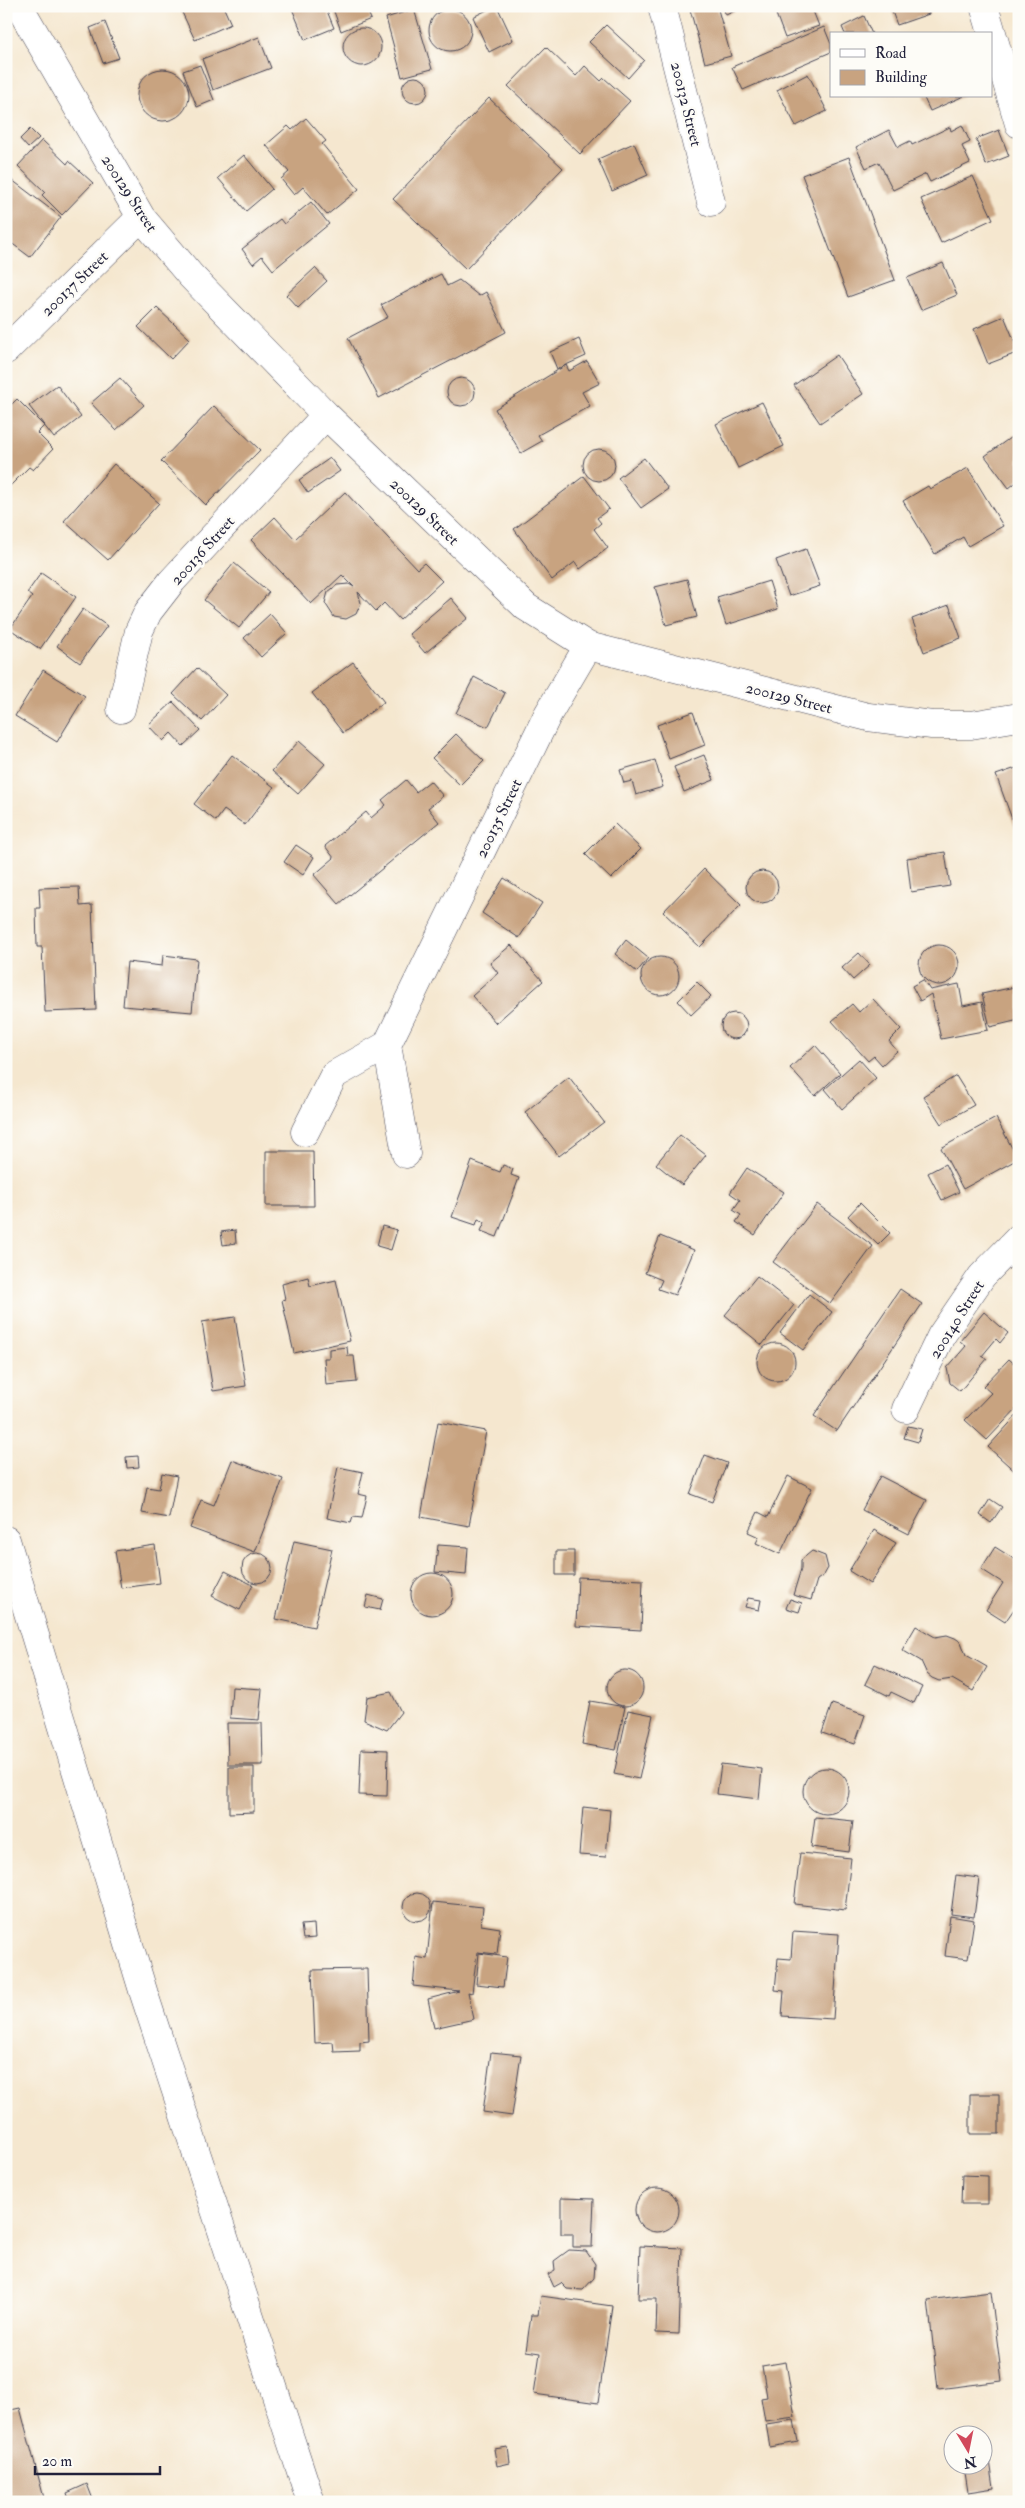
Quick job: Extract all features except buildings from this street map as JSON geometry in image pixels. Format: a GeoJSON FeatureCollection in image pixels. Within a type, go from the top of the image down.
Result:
{"type":"FeatureCollection","features":[{"type":"Feature","properties":{"kind":"street","name":"200129 Street"},"geometry":{"type":"LineString","coordinates":[[19,6],[141,217],[191,276],[326,415],[526,607],[588,646],[868,716],[942,725],[971,725],[1019,717]]}},
{"type":"Feature","properties":{"kind":"street","name":"200132 Street"},"geometry":{"type":"LineString","coordinates":[[662,6],[711,202]]}},
{"type":"Feature","properties":{"kind":"street"},"geometry":{"type":"LineString","coordinates":[[984,6],[992,32]]}},
{"type":"Feature","properties":{"kind":"street"},"geometry":{"type":"LineString","coordinates":[[992,33],[1019,124]]}},
{"type":"Feature","properties":{"kind":"street","name":"200137 Street"},"geometry":{"type":"LineString","coordinates":[[6,350],[141,217]]}},
{"type":"Feature","properties":{"kind":"street","name":"200136 Street"},"geometry":{"type":"LineString","coordinates":[[121,709],[139,631],[148,612],[172,581],[326,415]]}},
{"type":"Feature","properties":{"kind":"street","name":"200135 Street"},"geometry":{"type":"LineString","coordinates":[[387,1046],[548,714],[588,646]]}},
{"type":"Feature","properties":{"kind":"street"},"geometry":{"type":"LineString","coordinates":[[305,1132],[334,1075],[387,1046],[406,1154]]}},
{"type":"Feature","properties":{"kind":"street","name":"200140 Street"},"geometry":{"type":"LineString","coordinates":[[906,1409],[941,1336],[982,1276],[1019,1238]]}},
{"type":"Feature","properties":{"kind":"street"},"geometry":{"type":"LineString","coordinates":[[6,1540],[144,1994],[311,2502]]}}]}
